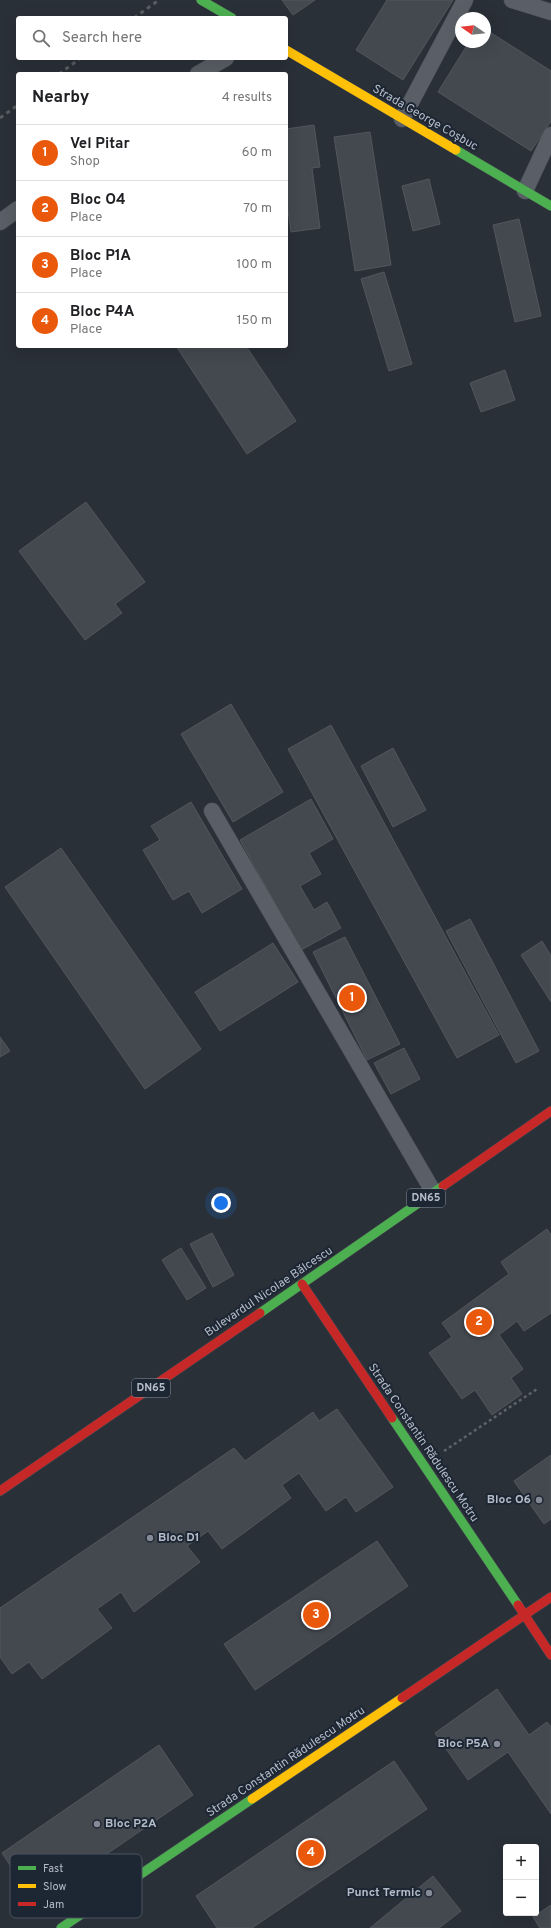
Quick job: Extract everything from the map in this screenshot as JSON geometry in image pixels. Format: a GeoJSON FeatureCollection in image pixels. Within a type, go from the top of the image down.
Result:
{"type":"FeatureCollection","features":[{"type":"Feature","properties":{"kind":"street"},"geometry":{"type":"LineString","coordinates":[[201,0],[229,16]]}},
{"type":"Feature","properties":{"kind":"street","name":"Strada George Coșbuc"},"geometry":{"type":"LineString","coordinates":[[288,51],[551,206]]}},
{"type":"Feature","properties":{"kind":"street","name":"Bulevardul Nicolae Bălcescu"},"geometry":{"type":"LineString","coordinates":[[0,1491],[551,1111]]}},
{"type":"Feature","properties":{"kind":"street","name":"Strada Constantin Rădulescu Motru"},"geometry":{"type":"LineString","coordinates":[[302,1284],[524,1615]]}},
{"type":"Feature","properties":{"kind":"street","name":"Strada Constantin Rădulescu Motru"},"geometry":{"type":"LineString","coordinates":[[142,1873],[551,1597]]}},
{"type":"Feature","properties":{"kind":"street"},"geometry":{"type":"LineString","coordinates":[[524,1615],[551,1655]]}},
{"type":"Feature","properties":{"kind":"street","name":"Strada Constantin Rădulescu Motru"},"geometry":{"type":"LineString","coordinates":[[61,1928],[76,1918]]}},
{"type":"Feature","properties":{"kind":"lane"},"geometry":{"type":"LineString","coordinates":[[402,119],[465,0]]}},
{"type":"Feature","properties":{"kind":"lane"},"geometry":{"type":"LineString","coordinates":[[512,0],[551,12]]}},
{"type":"Feature","properties":{"kind":"lane"},"geometry":{"type":"LineString","coordinates":[[202,72],[222,60]]}},
{"type":"Feature","properties":{"kind":"lane"},"geometry":{"type":"LineString","coordinates":[[525,191],[551,136]]}},
{"type":"Feature","properties":{"kind":"lane"},"geometry":{"type":"LineString","coordinates":[[0,222],[16,210]]}},
{"type":"Feature","properties":{"kind":"lane"},"geometry":{"type":"LineString","coordinates":[[212,811],[434,1193]]}},
{"type":"Feature","properties":{"kind":"path"},"geometry":{"type":"LineString","coordinates":[[423,1465],[537,1389]]}},
{"type":"Feature","properties":{"kind":"building"},"geometry":{"type":"Polygon","coordinates":[[[282,0],[315,0],[293,15],[282,0]]]}},
{"type":"Feature","properties":{"kind":"building"},"geometry":{"type":"Polygon","coordinates":[[[387,0],[453,0],[403,80],[356,50],[387,0]]]}},
{"type":"Feature","properties":{"kind":"building"},"geometry":{"type":"Polygon","coordinates":[[[491,33],[551,71],[551,121],[531,151],[438,92],[465,48],[491,48],[491,33]]]}},
{"type":"Feature","properties":{"kind":"building"},"geometry":{"type":"Polygon","coordinates":[[[314,125],[320,167],[312,168],[320,228],[291,232],[288,210],[288,129],[314,125]]]}},
{"type":"Feature","properties":{"kind":"building"},"geometry":{"type":"Polygon","coordinates":[[[370,132],[391,265],[355,271],[334,137],[370,132]]]}},
{"type":"Feature","properties":{"kind":"building"},"geometry":{"type":"Polygon","coordinates":[[[429,179],[440,224],[413,231],[402,186],[429,179]]]}},
{"type":"Feature","properties":{"kind":"building"},"geometry":{"type":"Polygon","coordinates":[[[519,219],[541,316],[515,322],[493,225],[519,219]]]}},
{"type":"Feature","properties":{"kind":"building"},"geometry":{"type":"Polygon","coordinates":[[[384,272],[412,364],[389,371],[361,279],[384,272]]]}},
{"type":"Feature","properties":{"kind":"building"},"geometry":{"type":"Polygon","coordinates":[[[177,348],[247,348],[296,421],[247,454],[177,348]]]}},
{"type":"Feature","properties":{"kind":"building"},"geometry":{"type":"Polygon","coordinates":[[[505,370],[515,400],[481,412],[470,383],[505,370]]]}},
{"type":"Feature","properties":{"kind":"building"},"geometry":{"type":"Polygon","coordinates":[[[86,502],[145,582],[115,604],[122,613],[85,640],[19,551],[86,502]]]}},
{"type":"Feature","properties":{"kind":"building"},"geometry":{"type":"Polygon","coordinates":[[[231,704],[283,792],[233,822],[181,734],[231,704]]]}},
{"type":"Feature","properties":{"kind":"building"},"geometry":{"type":"Polygon","coordinates":[[[331,725],[499,1035],[457,1058],[288,749],[331,725]]]}},
{"type":"Feature","properties":{"kind":"building"},"geometry":{"type":"Polygon","coordinates":[[[393,748],[426,810],[393,827],[361,766],[393,748]]]}},
{"type":"Feature","properties":{"kind":"building"},"geometry":{"type":"Polygon","coordinates":[[[311,799],[333,839],[309,853],[321,874],[300,886],[314,910],[327,902],[341,928],[301,950],[240,840],[311,799]]]}},
{"type":"Feature","properties":{"kind":"building"},"geometry":{"type":"Polygon","coordinates":[[[191,802],[242,889],[202,913],[189,891],[173,900],[143,850],[160,840],[151,826],[191,802]]]}},
{"type":"Feature","properties":{"kind":"building"},"geometry":{"type":"Polygon","coordinates":[[[61,848],[201,1049],[145,1089],[5,887],[61,848]]]}},
{"type":"Feature","properties":{"kind":"building"},"geometry":{"type":"Polygon","coordinates":[[[470,919],[539,1051],[516,1063],[446,931],[470,919]]]}},
{"type":"Feature","properties":{"kind":"building"},"geometry":{"type":"Polygon","coordinates":[[[345,937],[400,1044],[367,1060],[313,952],[345,937]]]}},
{"type":"Feature","properties":{"kind":"building"},"geometry":{"type":"Polygon","coordinates":[[[542,941],[551,956],[551,1002],[521,955],[542,941]]]}},
{"type":"Feature","properties":{"kind":"building"},"geometry":{"type":"Polygon","coordinates":[[[273,943],[298,982],[220,1031],[195,992],[273,943]]]}},
{"type":"Feature","properties":{"kind":"building"},"geometry":{"type":"Polygon","coordinates":[[[0,1037],[10,1051],[0,1057],[0,1037]]]}},
{"type":"Feature","properties":{"kind":"building"},"geometry":{"type":"Polygon","coordinates":[[[404,1048],[420,1079],[391,1094],[374,1063],[404,1048]]]}},
{"type":"Feature","properties":{"kind":"building"},"geometry":{"type":"Polygon","coordinates":[[[547,1229],[551,1235],[551,1313],[524,1331],[517,1321],[499,1335],[523,1369],[511,1378],[522,1394],[492,1415],[475,1390],[462,1399],[429,1353],[452,1337],[442,1323],[509,1274],[501,1262],[547,1229]]]}},
{"type":"Feature","properties":{"kind":"building"},"geometry":{"type":"Polygon","coordinates":[[[212,1233],[234,1275],[213,1287],[190,1244],[212,1233]]]}},
{"type":"Feature","properties":{"kind":"building"},"geometry":{"type":"Polygon","coordinates":[[[181,1248],[206,1288],[187,1300],[162,1260],[181,1248]]]}},
{"type":"Feature","properties":{"kind":"building","name":"Bloc D1"},"geometry":{"type":"Polygon","coordinates":[[[337,1409],[393,1487],[356,1512],[346,1497],[326,1511],[299,1473],[282,1485],[291,1498],[222,1549],[208,1531],[187,1546],[200,1562],[134,1612],[121,1592],[97,1609],[112,1628],[42,1679],[29,1662],[12,1674],[0,1657],[0,1608],[234,1448],[245,1461],[313,1412],[319,1421],[337,1409]]]}},
{"type":"Feature","properties":{"kind":"building","name":"Bloc O6"},"geometry":{"type":"Polygon","coordinates":[[[551,1455],[551,1519],[544,1524],[514,1481],[551,1455]]]}},
{"type":"Feature","properties":{"kind":"building"},"geometry":{"type":"Polygon","coordinates":[[[377,1541],[408,1586],[255,1690],[224,1644],[377,1541]]]}},
{"type":"Feature","properties":{"kind":"building","name":"Bloc P5A"},"geometry":{"type":"Polygon","coordinates":[[[497,1689],[529,1735],[547,1722],[551,1727],[551,1814],[508,1752],[468,1780],[435,1733],[497,1689]]]}},
{"type":"Feature","properties":{"kind":"building","name":"Bloc P2A"},"geometry":{"type":"Polygon","coordinates":[[[159,1745],[193,1795],[107,1854],[10,1854],[10,1865],[2,1853],[159,1745]]]}},
{"type":"Feature","properties":{"kind":"building"},"geometry":{"type":"Polygon","coordinates":[[[394,1761],[427,1809],[252,1928],[217,1928],[196,1896],[394,1761]]]}},
{"type":"Feature","properties":{"kind":"building","name":"Punct Termic"},"geometry":{"type":"Polygon","coordinates":[[[433,1876],[461,1911],[439,1928],[370,1928],[433,1876]]]}},
{"type":"Feature","properties":{"kind":"building"},"geometry":{"type":"Polygon","coordinates":[[[551,1905],[551,1928],[540,1928],[533,1917],[539,1916],[539,1913],[551,1905]]]}},
{"type":"Feature","properties":{"kind":"railway"},"geometry":{"type":"LineString","coordinates":[[137,16],[159,0]]}},
{"type":"Feature","properties":{"kind":"railway"},"geometry":{"type":"LineString","coordinates":[[62,72],[78,60]]}},
{"type":"Feature","properties":{"kind":"railway"},"geometry":{"type":"LineString","coordinates":[[0,118],[16,106]]}},
{"type":"Feature","properties":{"kind":"traffic: fast"},"geometry":{"type":"LineString","coordinates":[[201,0],[229,16]]}},
{"type":"Feature","properties":{"kind":"traffic: fast"},"geometry":{"type":"LineString","coordinates":[[456,150],[551,206]]}},
{"type":"Feature","properties":{"kind":"traffic: fast"},"geometry":{"type":"LineString","coordinates":[[260,1313],[443,1186]]}},
{"type":"Feature","properties":{"kind":"traffic: fast"},"geometry":{"type":"LineString","coordinates":[[392,1418],[518,1605]]}},
{"type":"Feature","properties":{"kind":"traffic: fast"},"geometry":{"type":"LineString","coordinates":[[142,1873],[252,1799]]}},
{"type":"Feature","properties":{"kind":"traffic: fast"},"geometry":{"type":"LineString","coordinates":[[61,1928],[76,1918]]}},
{"type":"Feature","properties":{"kind":"traffic: slow"},"geometry":{"type":"LineString","coordinates":[[288,51],[456,150]]}},
{"type":"Feature","properties":{"kind":"traffic: slow"},"geometry":{"type":"LineString","coordinates":[[252,1799],[402,1698]]}},
{"type":"Feature","properties":{"kind":"traffic: jam"},"geometry":{"type":"LineString","coordinates":[[443,1186],[551,1111]]}},
{"type":"Feature","properties":{"kind":"traffic: jam"},"geometry":{"type":"LineString","coordinates":[[302,1284],[392,1418]]}},
{"type":"Feature","properties":{"kind":"traffic: jam"},"geometry":{"type":"LineString","coordinates":[[0,1491],[260,1313]]}},
{"type":"Feature","properties":{"kind":"traffic: jam"},"geometry":{"type":"LineString","coordinates":[[402,1698],[551,1597]]}},
{"type":"Feature","properties":{"kind":"traffic: jam"},"geometry":{"type":"LineString","coordinates":[[518,1605],[551,1655]]}},
{"type":"Feature","properties":{"kind":"place","name":"Vel Pitar"},"geometry":{"type":"Point","coordinates":[352,998]}},
{"type":"Feature","properties":{"kind":"place","name":"Bloc O4"},"geometry":{"type":"Point","coordinates":[479,1322]}},
{"type":"Feature","properties":{"kind":"place","name":"Bloc O6"},"geometry":{"type":"Point","coordinates":[539,1500]}},
{"type":"Feature","properties":{"kind":"place","name":"Bloc D1"},"geometry":{"type":"Point","coordinates":[150,1538]}},
{"type":"Feature","properties":{"kind":"place","name":"Bloc P1A"},"geometry":{"type":"Point","coordinates":[316,1615]}},
{"type":"Feature","properties":{"kind":"place","name":"Bloc P5A"},"geometry":{"type":"Point","coordinates":[497,1744]}},
{"type":"Feature","properties":{"kind":"place","name":"Bloc P2A"},"geometry":{"type":"Point","coordinates":[97,1824]}},
{"type":"Feature","properties":{"kind":"place","name":"Bloc P4A"},"geometry":{"type":"Point","coordinates":[311,1853]}},
{"type":"Feature","properties":{"kind":"place","name":"Punct Termic"},"geometry":{"type":"Point","coordinates":[429,1893]}}]}
